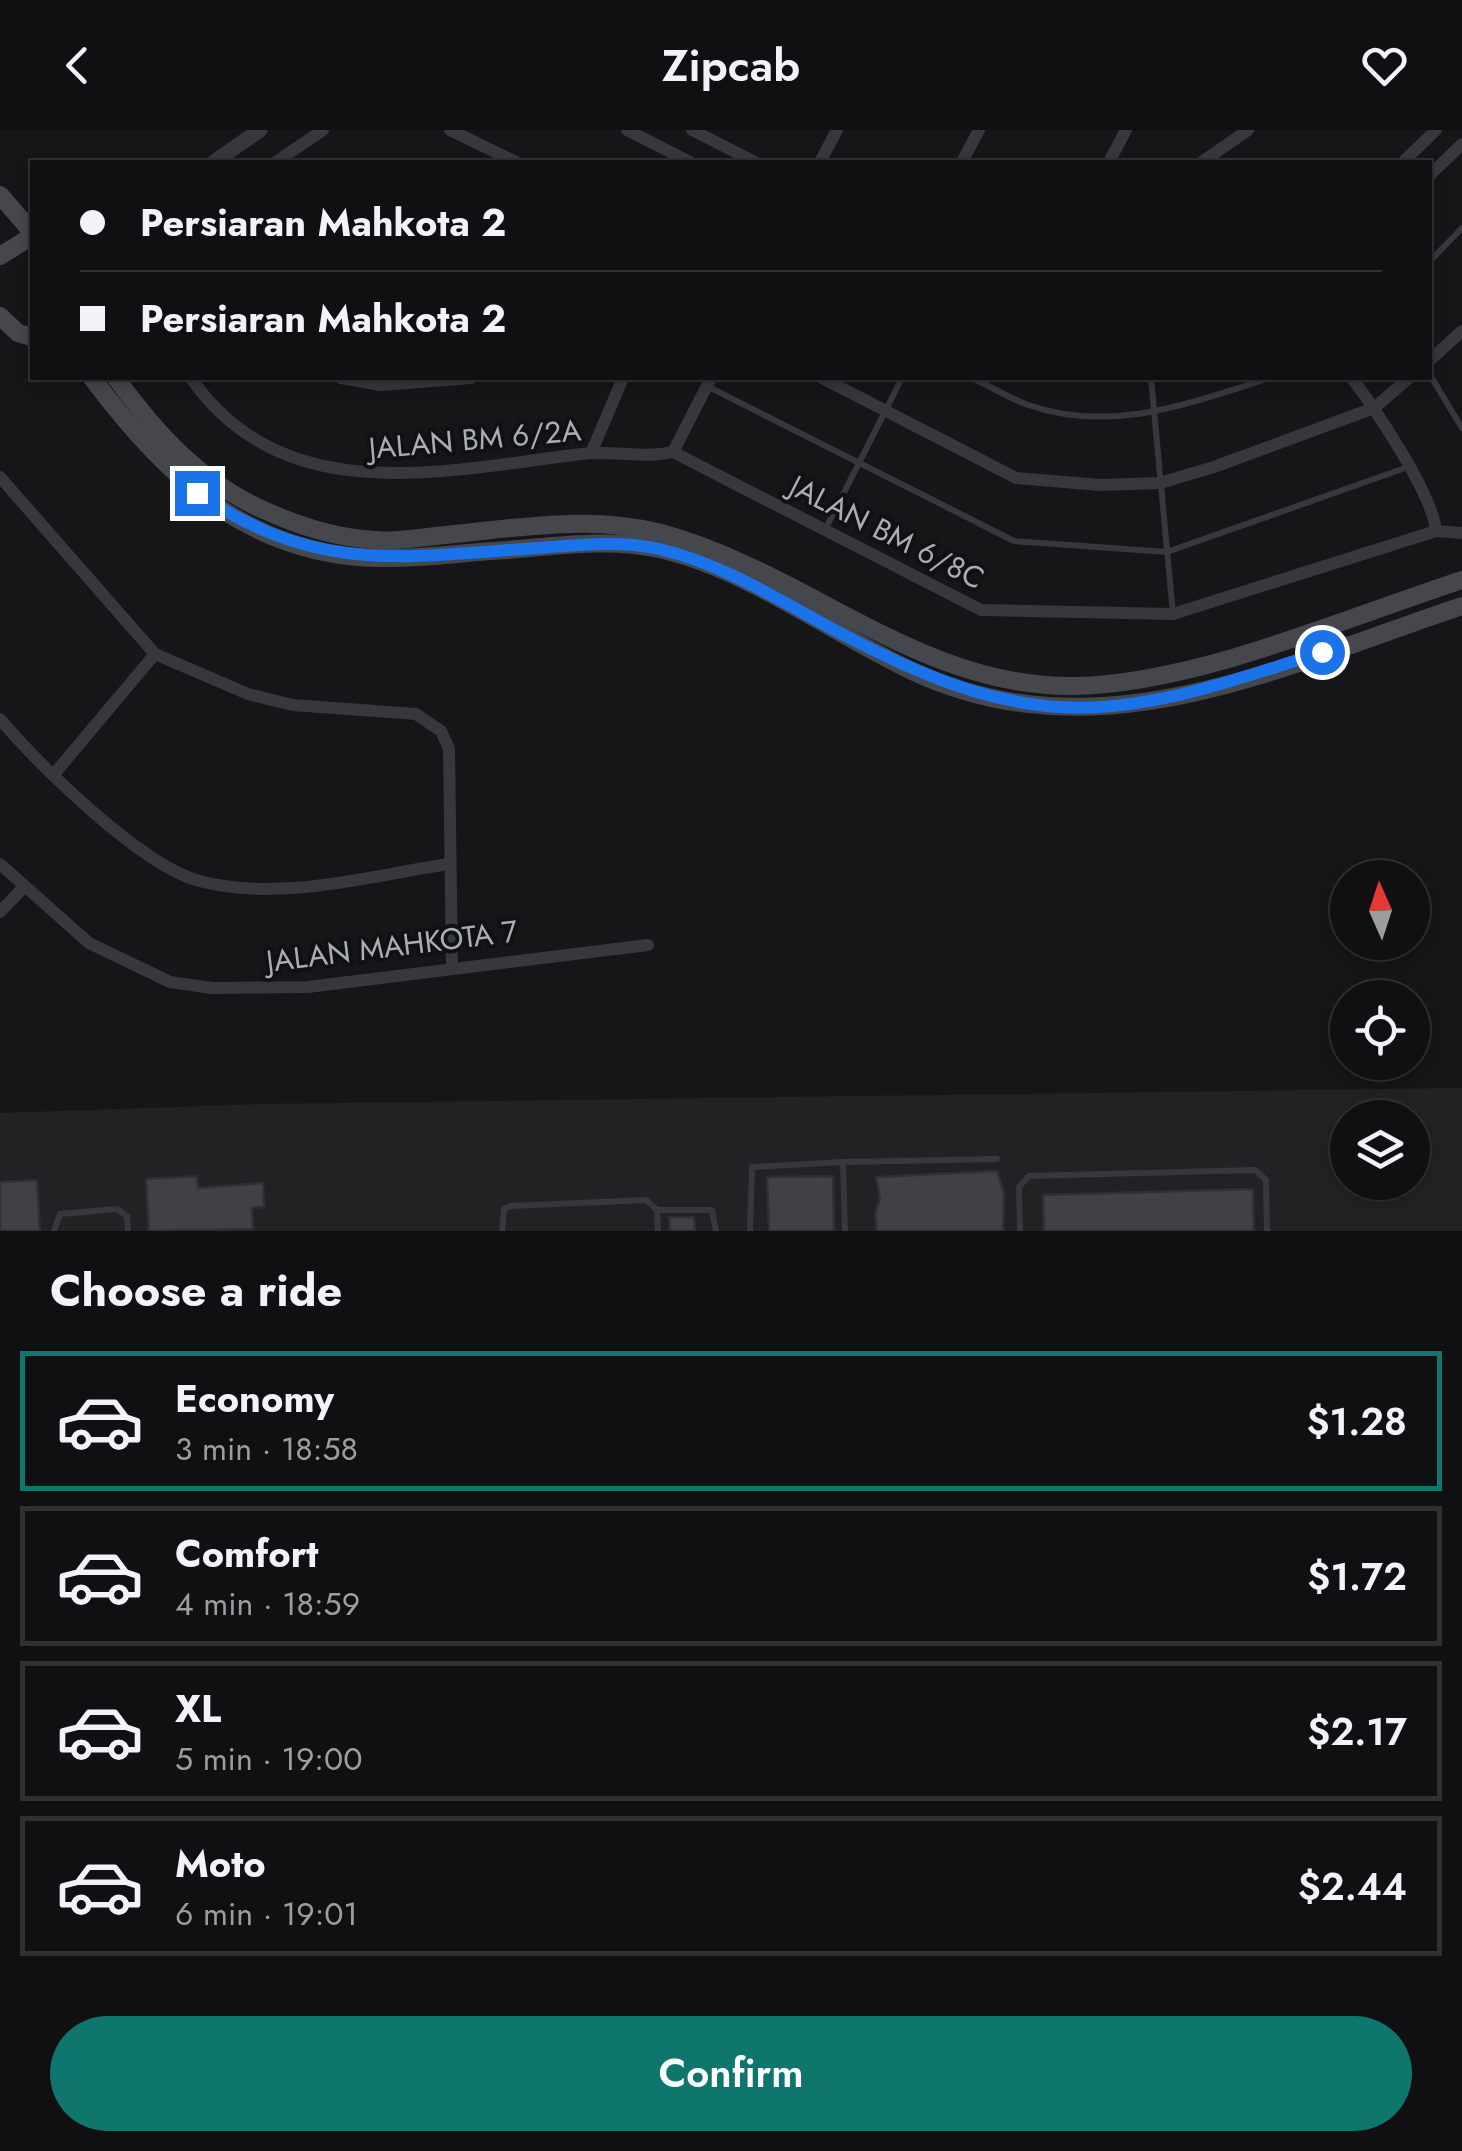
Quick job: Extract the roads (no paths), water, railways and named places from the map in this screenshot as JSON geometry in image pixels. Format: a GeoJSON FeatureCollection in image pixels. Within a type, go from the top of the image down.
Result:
{"type":"FeatureCollection","features":[{"type":"Feature","properties":{"kind":"main road"},"geometry":{"type":"LineString","coordinates":[[0,195],[30,232]]}},
{"type":"Feature","properties":{"kind":"main road"},"geometry":{"type":"LineString","coordinates":[[0,256],[30,235]]}},
{"type":"Feature","properties":{"kind":"main road"},"geometry":{"type":"LineString","coordinates":[[0,316],[18,332],[30,336]]}},
{"type":"Feature","properties":{"kind":"main road"},"geometry":{"type":"LineString","coordinates":[[94,380],[164,466],[232,516],[283,540],[340,555],[382,558],[587,544],[657,548],[726,573],[916,663],[1022,680],[1073,686],[1132,682],[1229,656],[1462,580]]}},
{"type":"Feature","properties":{"kind":"main road"},"geometry":{"type":"LineString","coordinates":[[118,380],[157,431],[191,465],[239,499],[308,527],[380,541],[588,524],[662,533],[750,567],[971,693],[1057,709],[1155,703],[1462,606]]}},
{"type":"Feature","properties":{"kind":"street"},"geometry":{"type":"LineString","coordinates":[[217,160],[260,130]]}},
{"type":"Feature","properties":{"kind":"street"},"geometry":{"type":"LineString","coordinates":[[279,160],[323,130]]}},
{"type":"Feature","properties":{"kind":"street"},"geometry":{"type":"LineString","coordinates":[[450,130],[512,160]]}},
{"type":"Feature","properties":{"kind":"street"},"geometry":{"type":"LineString","coordinates":[[627,130],[686,160]]}},
{"type":"Feature","properties":{"kind":"street"},"geometry":{"type":"LineString","coordinates":[[692,130],[751,160]]}},
{"type":"Feature","properties":{"kind":"street"},"geometry":{"type":"LineString","coordinates":[[821,160],[837,130]]}},
{"type":"Feature","properties":{"kind":"street"},"geometry":{"type":"LineString","coordinates":[[963,160],[978,130]]}},
{"type":"Feature","properties":{"kind":"street"},"geometry":{"type":"LineString","coordinates":[[1110,160],[1126,130]]}},
{"type":"Feature","properties":{"kind":"street"},"geometry":{"type":"LineString","coordinates":[[1205,160],[1248,130]]}},
{"type":"Feature","properties":{"kind":"street"},"geometry":{"type":"LineString","coordinates":[[1405,160],[1436,130]]}},
{"type":"Feature","properties":{"kind":"street"},"geometry":{"type":"LineString","coordinates":[[1432,173],[1462,144]]}},
{"type":"Feature","properties":{"kind":"street"},"geometry":{"type":"LineString","coordinates":[[1432,358],[1462,331]]}},
{"type":"Feature","properties":{"kind":"street","name":"JALAN BM 6/2A"},"geometry":{"type":"LineString","coordinates":[[193,380],[220,412],[276,449],[322,466],[365,475],[406,475],[590,452],[640,458],[674,452]]}},
{"type":"Feature","properties":{"kind":"street"},"geometry":{"type":"LineString","coordinates":[[355,380],[382,384],[441,380]]}},
{"type":"Feature","properties":{"kind":"street"},"geometry":{"type":"LineString","coordinates":[[590,452],[621,380]]}},
{"type":"Feature","properties":{"kind":"street"},"geometry":{"type":"LineString","coordinates":[[826,380],[1016,478],[1100,485],[1160,483],[1374,408],[1408,380]]}},
{"type":"Feature","properties":{"kind":"street"},"geometry":{"type":"LineString","coordinates":[[1353,380],[1408,467],[1435,518],[1436,530],[1462,533]]}},
{"type":"Feature","properties":{"kind":"street"},"geometry":{"type":"LineString","coordinates":[[674,452],[709,382]]}},
{"type":"Feature","properties":{"kind":"street","name":"JALAN BM 6/8C"},"geometry":{"type":"LineString","coordinates":[[674,452],[981,610],[1172,614],[1436,530]]}},
{"type":"Feature","properties":{"kind":"street"},"geometry":{"type":"LineString","coordinates":[[0,477],[155,654],[248,694],[334,710],[416,714],[434,723],[448,750],[452,968]]}},
{"type":"Feature","properties":{"kind":"street"},"geometry":{"type":"LineString","coordinates":[[55,773],[155,654]]}},
{"type":"Feature","properties":{"kind":"street"},"geometry":{"type":"LineString","coordinates":[[0,719],[113,827],[196,880],[294,887],[448,864]]}},
{"type":"Feature","properties":{"kind":"street","name":"JALAN MAHKOTA 7"},"geometry":{"type":"LineString","coordinates":[[0,864],[88,943],[170,982],[274,989],[648,944]]}},
{"type":"Feature","properties":{"kind":"street"},"geometry":{"type":"LineString","coordinates":[[0,912],[24,887]]}},
{"type":"Feature","properties":{"kind":"lane"},"geometry":{"type":"LineString","coordinates":[[1432,259],[1462,228]]}},
{"type":"Feature","properties":{"kind":"lane"},"geometry":{"type":"LineString","coordinates":[[1432,378],[1462,428]]}},
{"type":"Feature","properties":{"kind":"lane"},"geometry":{"type":"LineString","coordinates":[[826,529],[901,380]]}},
{"type":"Feature","properties":{"kind":"lane"},"geometry":{"type":"LineString","coordinates":[[976,380],[1028,405],[1097,418],[1154,415],[1264,380]]}},
{"type":"Feature","properties":{"kind":"lane"},"geometry":{"type":"LineString","coordinates":[[1151,380],[1172,614]]}},
{"type":"Feature","properties":{"kind":"lane"},"geometry":{"type":"LineString","coordinates":[[709,382],[858,464],[1014,542],[1167,552],[1408,467]]}},
{"type":"Feature","properties":{"kind":"lane"},"geometry":{"type":"LineString","coordinates":[[750,1231],[752,1168],[997,1159]]}},
{"type":"Feature","properties":{"kind":"lane"},"geometry":{"type":"LineString","coordinates":[[843,1162],[845,1231]]}},
{"type":"Feature","properties":{"kind":"lane"},"geometry":{"type":"LineString","coordinates":[[1020,1231],[1019,1187],[1029,1176],[1255,1170],[1266,1180],[1267,1231]]}},
{"type":"Feature","properties":{"kind":"lane"},"geometry":{"type":"LineString","coordinates":[[502,1231],[504,1209],[511,1206],[646,1200],[657,1210],[704,1208],[716,1218],[716,1231]]}},
{"type":"Feature","properties":{"kind":"lane"},"geometry":{"type":"LineString","coordinates":[[54,1231],[60,1214],[117,1210],[127,1216],[128,1231]]}},
{"type":"Feature","properties":{"kind":"lane"},"geometry":{"type":"LineString","coordinates":[[657,1210],[658,1231]]}}]}
